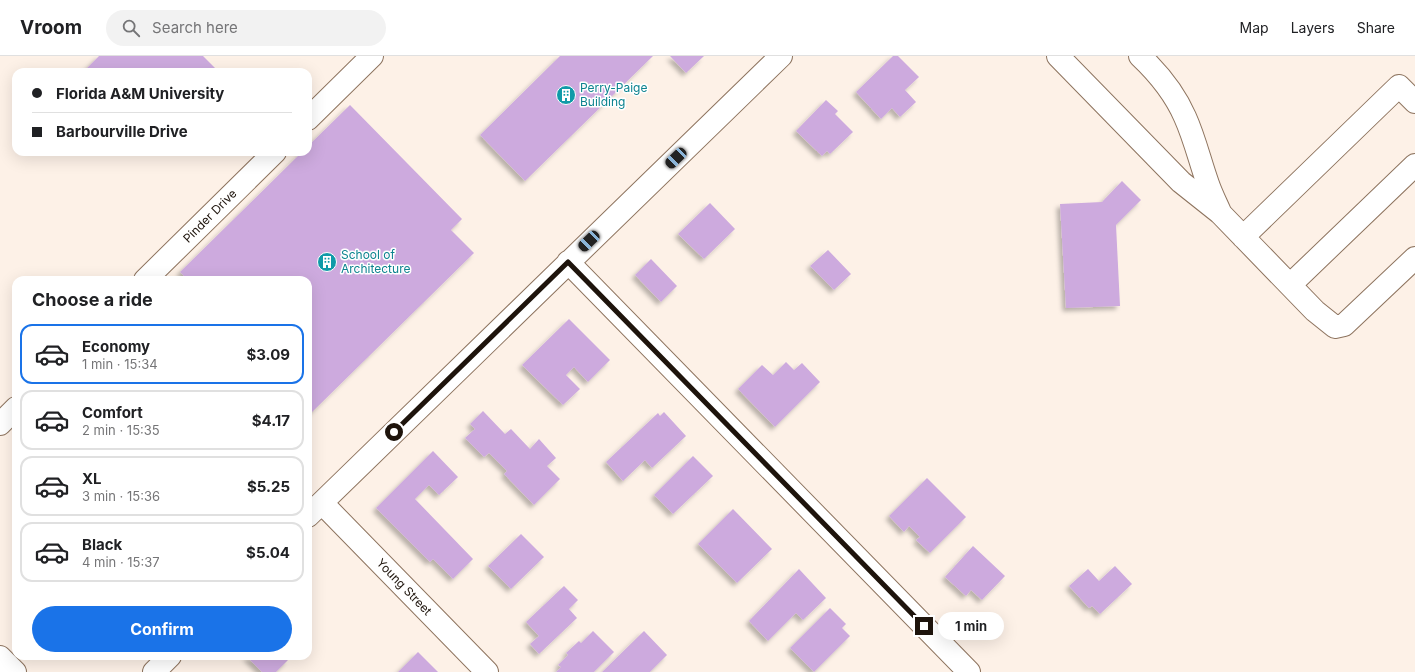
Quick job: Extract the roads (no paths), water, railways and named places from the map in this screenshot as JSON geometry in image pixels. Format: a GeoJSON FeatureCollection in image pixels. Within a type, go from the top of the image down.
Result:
{"type":"FeatureCollection","features":[{"type":"Feature","properties":{"kind":"street"},"geometry":{"type":"LineString","coordinates":[[312,115],[372,56]]}},
{"type":"Feature","properties":{"kind":"street"},"geometry":{"type":"LineString","coordinates":[[315,510],[781,56]]}},
{"type":"Feature","properties":{"kind":"street"},"geometry":{"type":"LineString","coordinates":[[1058,56],[1181,182],[1220,213],[1315,311],[1335,327],[1344,326],[1415,258]]}},
{"type":"Feature","properties":{"kind":"street"},"geometry":{"type":"LineString","coordinates":[[1140,56],[1153,68],[1185,116],[1198,150],[1207,183],[1220,213]]}},
{"type":"Feature","properties":{"kind":"street"},"geometry":{"type":"LineString","coordinates":[[1243,237],[1399,86],[1415,102]]}},
{"type":"Feature","properties":{"kind":"street","name":"Pinder Drive"},"geometry":{"type":"LineString","coordinates":[[154,276],[271,156]]}},
{"type":"Feature","properties":{"kind":"street"},"geometry":{"type":"LineString","coordinates":[[1290,285],[1415,165]]}},
{"type":"Feature","properties":{"kind":"street"},"geometry":{"type":"LineString","coordinates":[[568,262],[969,672]]}},
{"type":"Feature","properties":{"kind":"street"},"geometry":{"type":"LineString","coordinates":[[0,424],[12,412]]}},
{"type":"Feature","properties":{"kind":"street","name":"Young Street"},"geometry":{"type":"LineString","coordinates":[[315,510],[487,672]]}},
{"type":"Feature","properties":{"kind":"street"},"geometry":{"type":"LineString","coordinates":[[0,657],[15,672]]}},
{"type":"Feature","properties":{"kind":"street"},"geometry":{"type":"LineString","coordinates":[[154,672],[166,660]]}},
{"type":"Feature","properties":{"kind":"place","name":"Perry-Paige Building"},"geometry":{"type":"Point","coordinates":[566,95]}},
{"type":"Feature","properties":{"kind":"place","name":"School of Architecture"},"geometry":{"type":"Point","coordinates":[327,262]}}]}
